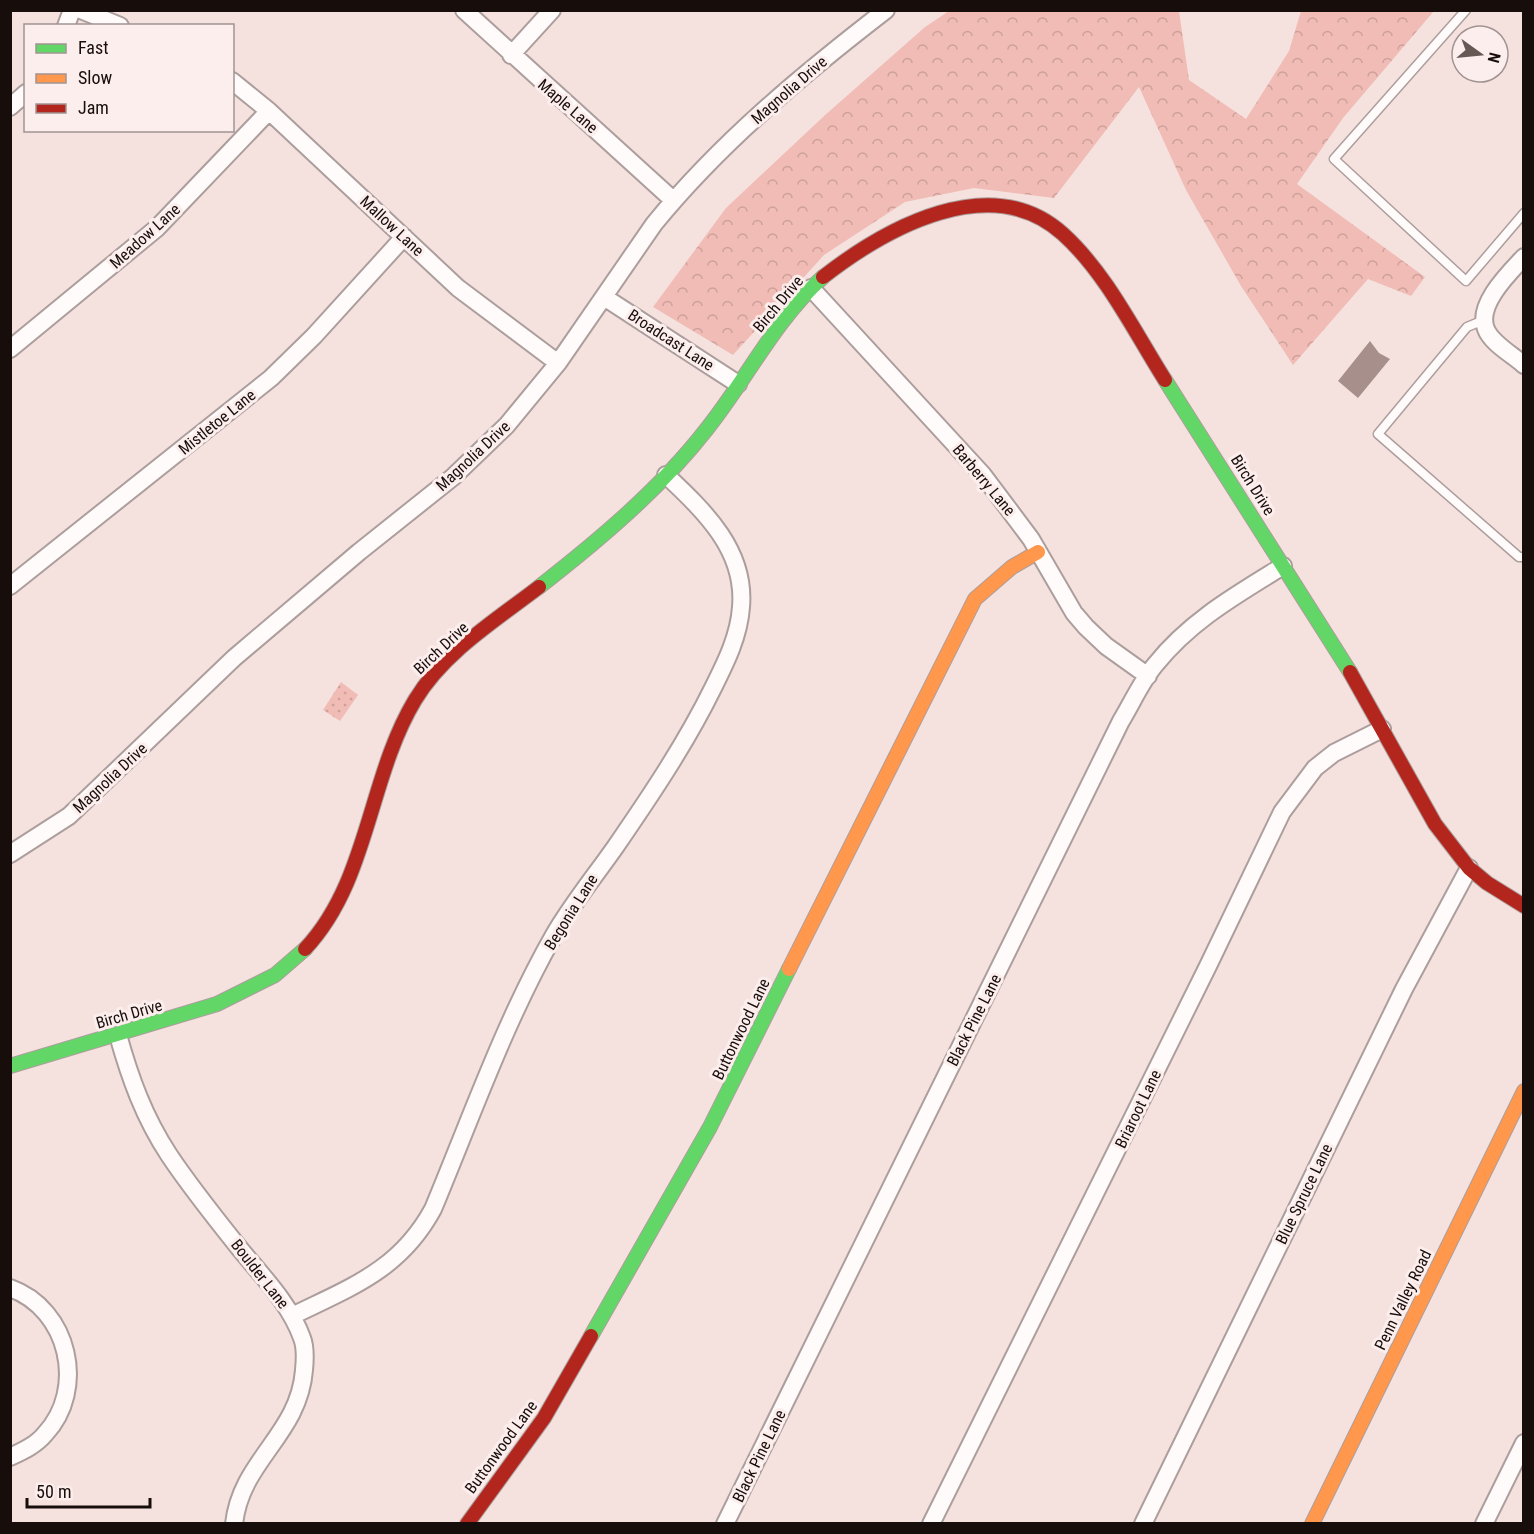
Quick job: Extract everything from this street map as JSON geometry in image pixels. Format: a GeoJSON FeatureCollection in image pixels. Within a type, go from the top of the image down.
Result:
{"type":"FeatureCollection","features":[{"type":"Feature","properties":{"kind":"street"},"geometry":{"type":"LineString","coordinates":[[81,10],[115,24]]}},
{"type":"Feature","properties":{"kind":"street","name":"Maple Lane"},"geometry":{"type":"LineString","coordinates":[[464,10],[511,56],[673,200]]}},
{"type":"Feature","properties":{"kind":"street"},"geometry":{"type":"LineString","coordinates":[[511,56],[552,10]]}},
{"type":"Feature","properties":{"kind":"street","name":"Magnolia Drive"},"geometry":{"type":"LineString","coordinates":[[10,854],[69,816],[251,643],[453,477],[507,425],[558,363],[673,200],[771,104],[886,10]]}},
{"type":"Feature","properties":{"kind":"street","name":"Mallow Lane"},"geometry":{"type":"LineString","coordinates":[[234,83],[269,111],[473,300],[558,363]]}},
{"type":"Feature","properties":{"kind":"street"},"geometry":{"type":"LineString","coordinates":[[10,106],[24,95]]}},
{"type":"Feature","properties":{"kind":"street","name":"Meadow Lane"},"geometry":{"type":"LineString","coordinates":[[10,349],[157,228],[269,111]]}},
{"type":"Feature","properties":{"kind":"street","name":"Birch Drive"},"geometry":{"type":"LineString","coordinates":[[10,1066],[192,1013],[236,997],[262,983],[310,944],[336,907],[352,871],[386,757],[422,689],[473,639],[583,552],[666,475],[700,439],[782,319],[811,288],[869,243],[925,217],[982,205],[1002,206],[1041,218],[1060,231],[1095,269],[1283,566],[1382,729],[1435,824],[1469,868],[1487,883],[1524,906]]}},
{"type":"Feature","properties":{"kind":"street","name":"Mistletoe Lane"},"geometry":{"type":"LineString","coordinates":[[10,586],[271,378],[314,336],[404,237]]}},
{"type":"Feature","properties":{"kind":"street"},"geometry":{"type":"LineString","coordinates":[[1524,257],[1492,297],[1484,320],[1490,335],[1524,364]]}},
{"type":"Feature","properties":{"kind":"street","name":"Barberry Lane"},"geometry":{"type":"LineString","coordinates":[[811,288],[981,472],[1009,507],[1074,613],[1086,627],[1106,646],[1148,675]]}},
{"type":"Feature","properties":{"kind":"street","name":"Broadcast Lane"},"geometry":{"type":"LineString","coordinates":[[604,297],[738,384]]}},
{"type":"Feature","properties":{"kind":"street","name":"Begonia Lane"},"geometry":{"type":"LineString","coordinates":[[292,1316],[363,1281],[388,1264],[420,1234],[433,1209],[521,1003],[553,938],[572,905],[616,846],[681,746],[729,655],[741,607],[736,563],[722,535],[666,475]]}},
{"type":"Feature","properties":{"kind":"street","name":"Buttonwood Lane"},"geometry":{"type":"LineString","coordinates":[[467,1524],[544,1418],[710,1127],[975,599],[1004,573],[1038,552]]}},
{"type":"Feature","properties":{"kind":"street","name":"Black Pine Lane"},"geometry":{"type":"LineString","coordinates":[[725,1524],[1121,722],[1148,675],[1181,636],[1202,618],[1283,566]]}},
{"type":"Feature","properties":{"kind":"street","name":"Briaroot Lane"},"geometry":{"type":"LineString","coordinates":[[931,1524],[1209,966],[1282,812],[1315,768],[1334,753],[1382,729]]}},
{"type":"Feature","properties":{"kind":"street","name":"Blue Spruce Lane"},"geometry":{"type":"LineString","coordinates":[[1143,1524],[1404,988],[1469,868]]}},
{"type":"Feature","properties":{"kind":"street","name":"Boulder Lane"},"geometry":{"type":"LineString","coordinates":[[118,1035],[136,1093],[164,1147],[292,1316],[305,1351],[302,1388],[288,1423],[250,1474],[239,1496],[234,1524]]}},
{"type":"Feature","properties":{"kind":"street","name":"Penn Valley Road"},"geometry":{"type":"LineString","coordinates":[[1312,1524],[1518,1116],[1524,1091]]}},
{"type":"Feature","properties":{"kind":"street"},"geometry":{"type":"LineString","coordinates":[[10,1288],[30,1298],[56,1324],[64,1340],[68,1363],[63,1404],[54,1423],[45,1435],[30,1447],[10,1457]]}},
{"type":"Feature","properties":{"kind":"street"},"geometry":{"type":"LineString","coordinates":[[1484,1524],[1524,1443]]}},
{"type":"Feature","properties":{"kind":"lane"},"geometry":{"type":"LineString","coordinates":[[1466,10],[1334,159],[1466,280],[1524,213]]}},
{"type":"Feature","properties":{"kind":"lane"},"geometry":{"type":"LineString","coordinates":[[1484,320],[1467,327],[1378,434],[1519,557],[1524,557]]}},
{"type":"Feature","properties":{"kind":"green space"},"geometry":{"type":"Polygon","coordinates":[[[949,11],[1179,11],[1189,80],[1246,119],[1289,51],[1301,11],[1434,11],[1343,118],[1297,184],[1425,277],[1411,296],[1368,279],[1293,365],[1241,286],[1186,190],[1139,87],[1054,198],[974,188],[905,202],[824,255],[733,355],[653,307],[726,208],[824,116],[925,27],[949,11]]]}},
{"type":"Feature","properties":{"kind":"green space"},"geometry":{"type":"Polygon","coordinates":[[[341,682],[358,695],[340,721],[323,710],[341,682]]]}},
{"type":"Feature","properties":{"kind":"building"},"geometry":{"type":"Polygon","coordinates":[[[1370,341],[1379,353],[1390,359],[1358,398],[1338,381],[1370,341]]]}},
{"type":"Feature","properties":{"kind":"traffic: fast"},"geometry":{"type":"LineString","coordinates":[[539,587],[606,533],[669,473],[721,411],[775,331],[823,277]]}},
{"type":"Feature","properties":{"kind":"traffic: fast"},"geometry":{"type":"LineString","coordinates":[[1165,380],[1350,672]]}},
{"type":"Feature","properties":{"kind":"traffic: fast"},"geometry":{"type":"LineString","coordinates":[[10,1066],[217,1004],[275,975],[305,949]]}},
{"type":"Feature","properties":{"kind":"traffic: fast"},"geometry":{"type":"LineString","coordinates":[[591,1336],[710,1127],[789,969]]}},
{"type":"Feature","properties":{"kind":"traffic: slow"},"geometry":{"type":"LineString","coordinates":[[789,969],[975,599],[1012,567],[1038,552]]}},
{"type":"Feature","properties":{"kind":"traffic: slow"},"geometry":{"type":"LineString","coordinates":[[1312,1524],[1524,1091]]}},
{"type":"Feature","properties":{"kind":"traffic: jam"},"geometry":{"type":"LineString","coordinates":[[823,277],[877,240],[940,213],[972,206],[1004,206],[1035,215],[1063,234],[1093,266],[1165,380]]}},
{"type":"Feature","properties":{"kind":"traffic: jam"},"geometry":{"type":"LineString","coordinates":[[305,949],[326,922],[343,892],[356,861],[387,762],[399,730],[415,700],[427,683],[456,652],[539,587]]}},
{"type":"Feature","properties":{"kind":"traffic: jam"},"geometry":{"type":"LineString","coordinates":[[1350,672],[1435,824],[1469,868],[1487,883],[1524,906]]}},
{"type":"Feature","properties":{"kind":"traffic: jam"},"geometry":{"type":"LineString","coordinates":[[467,1524],[544,1418],[591,1336]]}}]}
